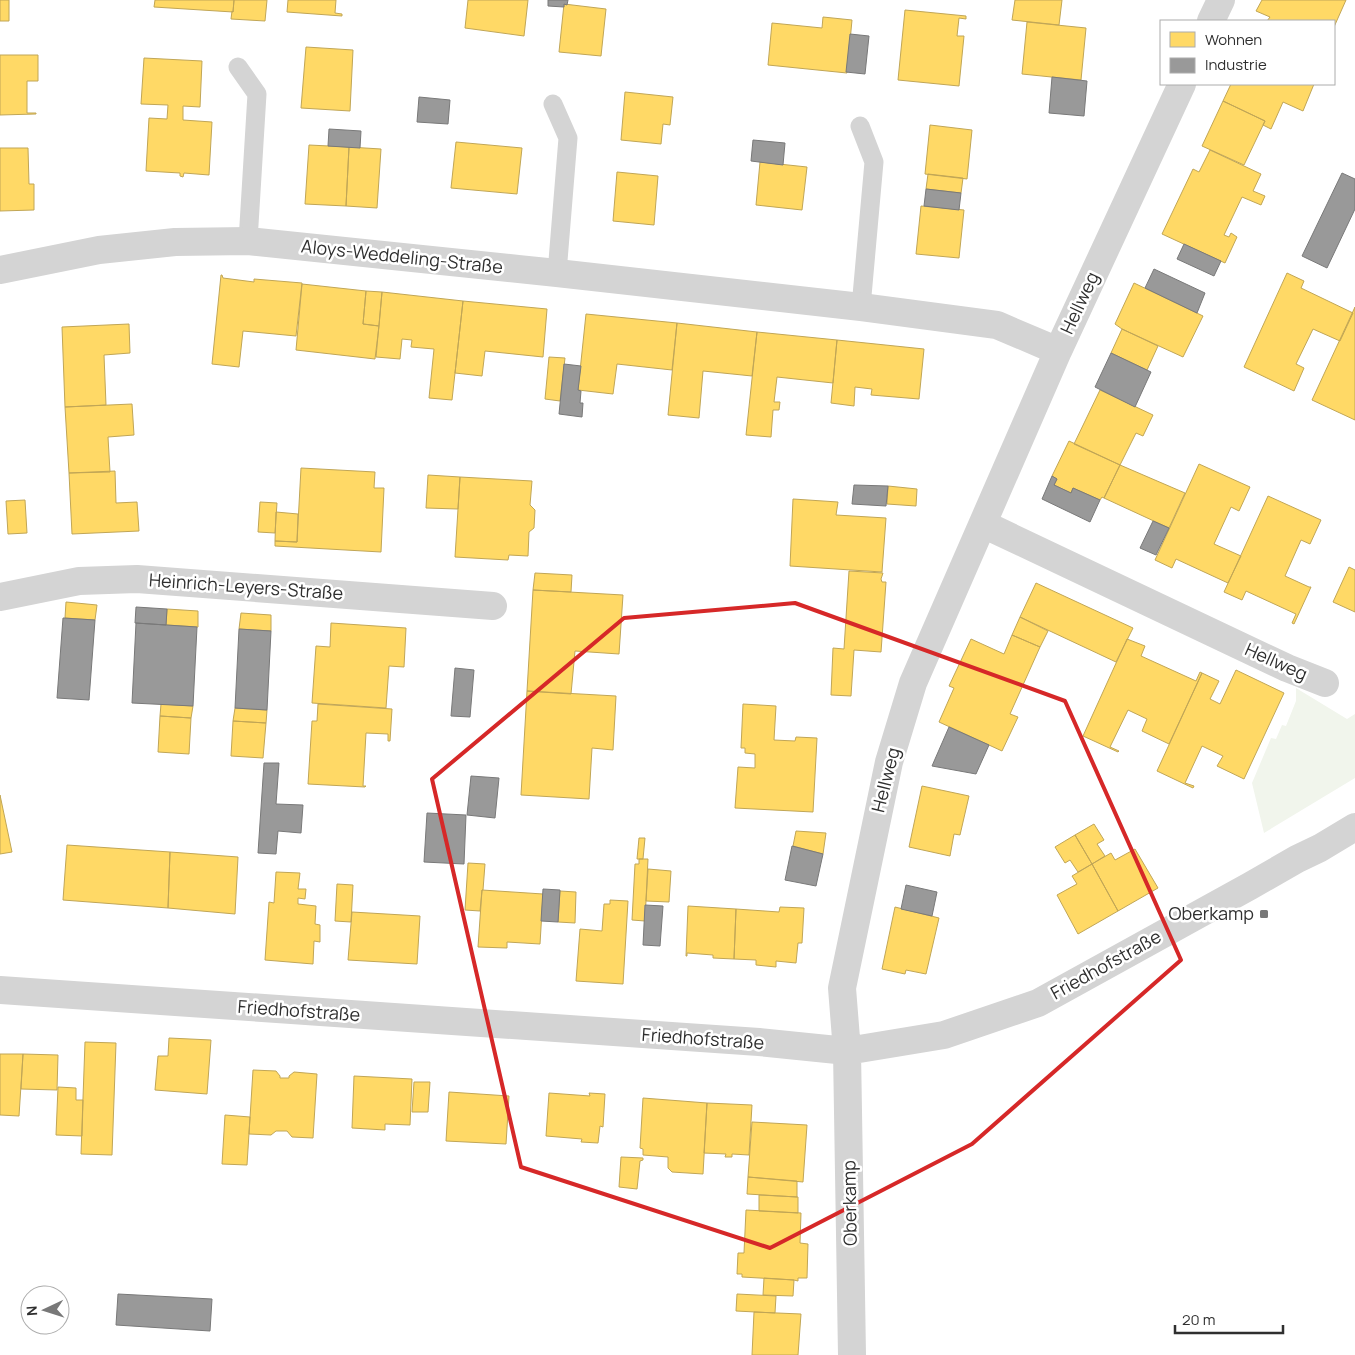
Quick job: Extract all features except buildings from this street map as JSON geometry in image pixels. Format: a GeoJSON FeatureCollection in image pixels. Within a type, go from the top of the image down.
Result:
{"type":"FeatureCollection","features":[{"type":"Feature","properties":{"kind":"street"},"geometry":{"type":"LineString","coordinates":[[1211,20],[1221,0]]}},
{"type":"Feature","properties":{"kind":"street","name":"Hellweg"},"geometry":{"type":"LineString","coordinates":[[847,1051],[842,988],[889,762],[913,684],[1058,351],[1182,85]]}},
{"type":"Feature","properties":{"kind":"street","name":"Aloys-Weddeling-Straße"},"geometry":{"type":"LineString","coordinates":[[0,270],[109,249],[174,242],[248,241],[861,307],[997,325],[1058,351]]}},
{"type":"Feature","properties":{"kind":"street","name":"Hellweg"},"geometry":{"type":"LineString","coordinates":[[983,524],[1287,668],[1324,683]]}},
{"type":"Feature","properties":{"kind":"street","name":"Heinrich-Leyers-Straße"},"geometry":{"type":"LineString","coordinates":[[0,597],[79,581],[137,579],[493,606]]}},
{"type":"Feature","properties":{"kind":"street","name":"Friedhofstraße"},"geometry":{"type":"LineString","coordinates":[[0,990],[759,1042],[847,1051],[944,1035],[1038,1003],[1355,827]]}},
{"type":"Feature","properties":{"kind":"street","name":"Oberkamp"},"geometry":{"type":"LineString","coordinates":[[847,1051],[852,1355]]}},
{"type":"Feature","properties":{"kind":"lane"},"geometry":{"type":"LineString","coordinates":[[238,67],[257,94],[248,241]]}},
{"type":"Feature","properties":{"kind":"lane"},"geometry":{"type":"LineString","coordinates":[[553,104],[568,138],[557,273]]}},
{"type":"Feature","properties":{"kind":"lane"},"geometry":{"type":"LineString","coordinates":[[860,126],[874,162],[861,307]]}},
{"type":"Feature","properties":{"kind":"highlighted area"},"geometry":{"type":"Polygon","coordinates":[[[795,603],[1065,701],[1181,960],[972,1144],[770,1248],[521,1167],[432,779],[624,618],[795,603]]]}},
{"type":"Feature","properties":{"kind":"shaded area"},"geometry":{"type":"Polygon","coordinates":[[[1296,688],[1347,719],[1355,714],[1355,778],[1264,833],[1252,783],[1271,738],[1276,739],[1282,725],[1286,726],[1296,701],[1296,688]]]}},
{"type":"Feature","properties":{"kind":"place","name":"Oberkamp"},"geometry":{"type":"Point","coordinates":[1264,914]}}]}
